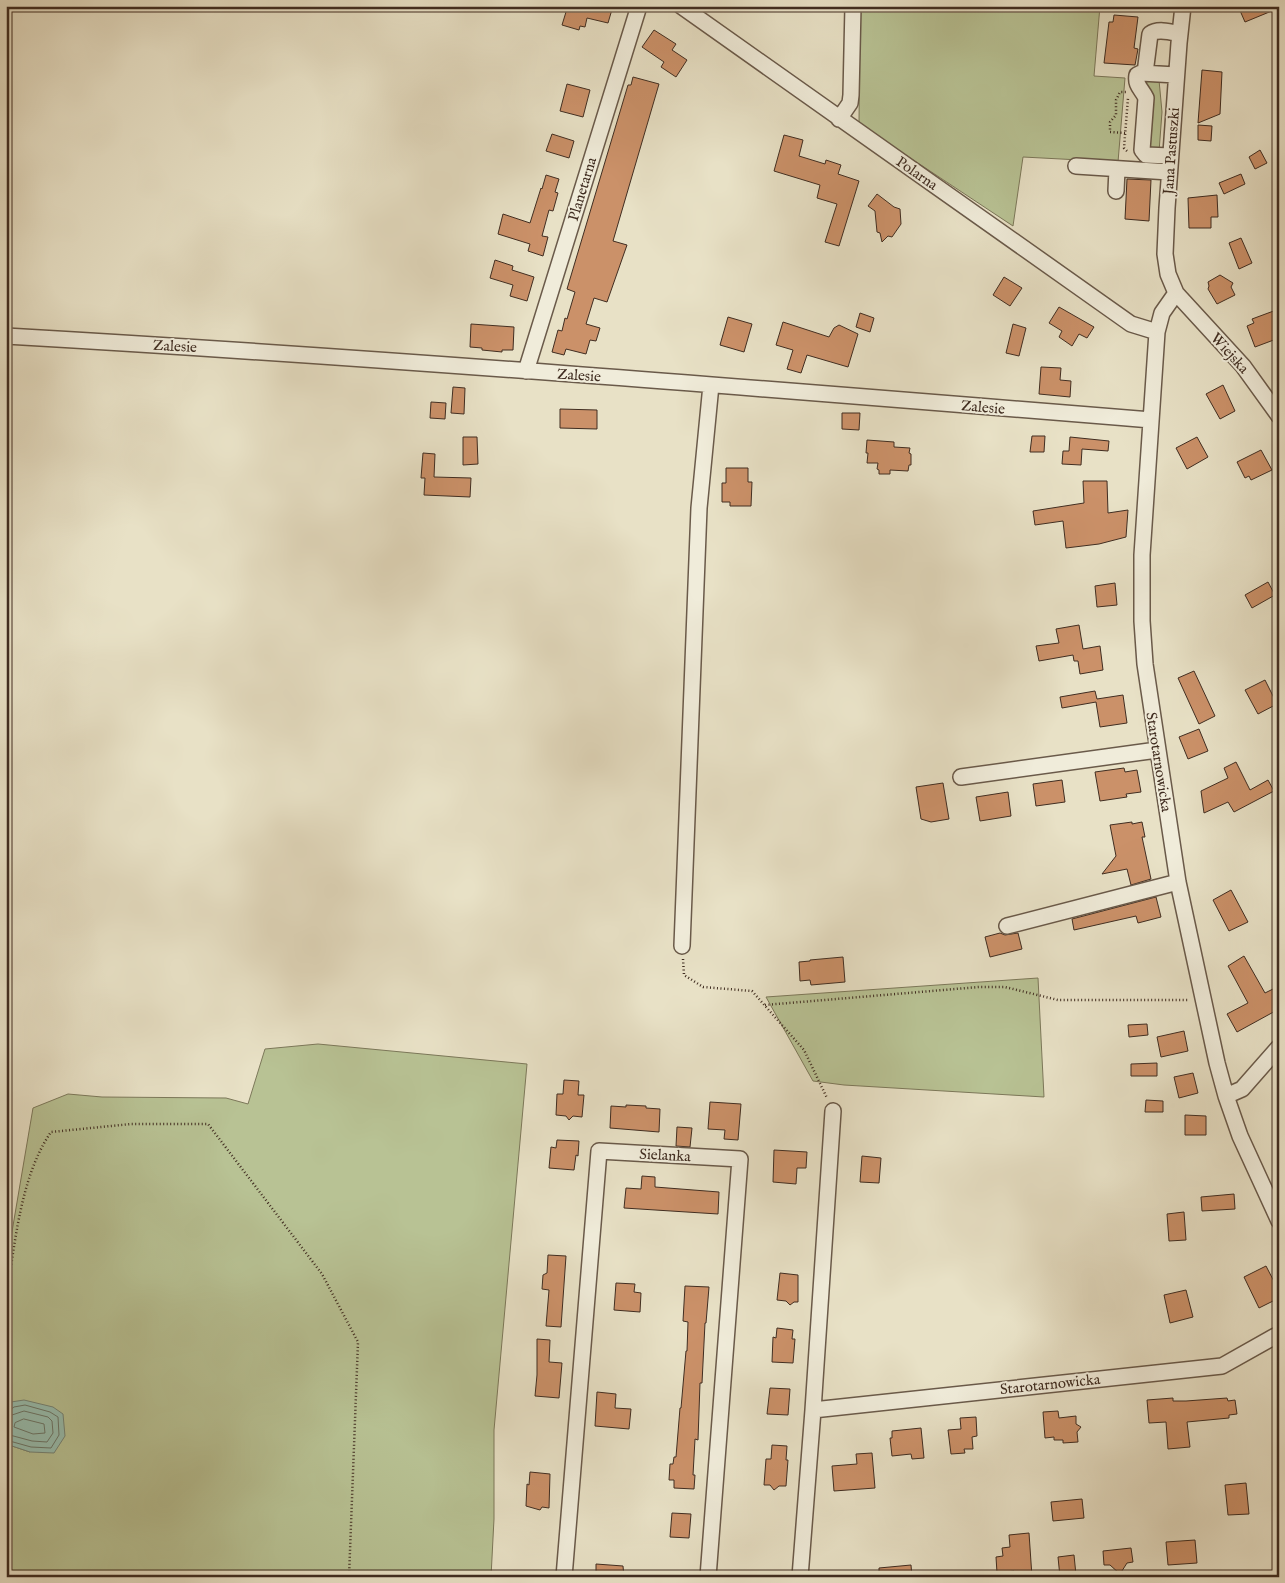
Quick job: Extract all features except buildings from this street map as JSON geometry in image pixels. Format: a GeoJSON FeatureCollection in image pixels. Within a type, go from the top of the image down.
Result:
{"type":"FeatureCollection","features":[{"type":"Feature","properties":{"kind":"street","name":"Planetarna"},"geometry":{"type":"LineString","coordinates":[[526,371],[639,6]]}},
{"type":"Feature","properties":{"kind":"street","name":"Polarna"},"geometry":{"type":"LineString","coordinates":[[681,6],[1131,324],[1157,332]]}},
{"type":"Feature","properties":{"kind":"street"},"geometry":{"type":"LineString","coordinates":[[840,119],[850,103],[851,95],[852,6]]}},
{"type":"Feature","properties":{"kind":"street","name":"Jana Pastuszki"},"geometry":{"type":"LineString","coordinates":[[1176,293],[1171,284],[1165,260],[1165,246],[1176,75],[1184,6]]}},
{"type":"Feature","properties":{"kind":"street"},"geometry":{"type":"LineString","coordinates":[[1145,73],[1150,34],[1164,31],[1180,34]]}},
{"type":"Feature","properties":{"kind":"street"},"geometry":{"type":"LineString","coordinates":[[1170,156],[1146,155],[1142,150],[1146,98],[1137,86],[1136,81],[1137,76],[1141,73],[1176,75]]}},
{"type":"Feature","properties":{"kind":"street"},"geometry":{"type":"LineString","coordinates":[[1076,166],[1169,172]]}},
{"type":"Feature","properties":{"kind":"street"},"geometry":{"type":"LineString","coordinates":[[1116,191],[1117,169]]}},
{"type":"Feature","properties":{"kind":"street","name":"Starotarnowicka"},"geometry":{"type":"LineString","coordinates":[[1176,293],[1162,313],[1157,332],[1142,555],[1142,621],[1145,664],[1178,882],[1226,1096],[1240,1136],[1273,1195],[1279,1221]]}},
{"type":"Feature","properties":{"kind":"street","name":"Wiejska"},"geometry":{"type":"LineString","coordinates":[[1176,293],[1243,366],[1279,416]]}},
{"type":"Feature","properties":{"kind":"street","name":"Zalesie"},"geometry":{"type":"LineString","coordinates":[[6,336],[231,349],[1151,420]]}},
{"type":"Feature","properties":{"kind":"street"},"geometry":{"type":"LineString","coordinates":[[682,946],[699,508],[712,385]]}},
{"type":"Feature","properties":{"kind":"street"},"geometry":{"type":"LineString","coordinates":[[961,778],[1158,750]]}},
{"type":"Feature","properties":{"kind":"street"},"geometry":{"type":"LineString","coordinates":[[1007,926],[1178,882]]}},
{"type":"Feature","properties":{"kind":"street"},"geometry":{"type":"LineString","coordinates":[[1226,1096],[1242,1089],[1279,1047]]}},
{"type":"Feature","properties":{"kind":"street"},"geometry":{"type":"LineString","coordinates":[[800,1577],[833,1110]]}},
{"type":"Feature","properties":{"kind":"street","name":"Sielanka"},"geometry":{"type":"LineString","coordinates":[[564,1577],[599,1152],[740,1159],[708,1577]]}},
{"type":"Feature","properties":{"kind":"street","name":"Starotarnowicka"},"geometry":{"type":"LineString","coordinates":[[813,1410],[1222,1366],[1279,1334]]}},
{"type":"Feature","properties":{"kind":"path"},"geometry":{"type":"LineString","coordinates":[[1125,133],[1110,132],[1110,122],[1116,115],[1116,100],[1120,92],[1128,92]]}},
{"type":"Feature","properties":{"kind":"path"},"geometry":{"type":"LineString","coordinates":[[682,946],[684,975],[703,987],[752,991],[804,1050],[833,1110]]}},
{"type":"Feature","properties":{"kind":"path"},"geometry":{"type":"LineString","coordinates":[[764,1005],[979,986],[1005,986],[1058,1000],[1203,1000]]}},
{"type":"Feature","properties":{"kind":"path"},"geometry":{"type":"LineString","coordinates":[[6,1299],[22,1205],[30,1175],[44,1142],[51,1132],[131,1124],[208,1124],[322,1274],[358,1342],[349,1577]]}},
{"type":"Feature","properties":{"kind":"shaded area"},"geometry":{"type":"Polygon","coordinates":[[[860,6],[1100,6],[1094,76],[1125,78],[1118,162],[1023,157],[1013,226],[859,124],[860,6]]]}},
{"type":"Feature","properties":{"kind":"shaded area"},"geometry":{"type":"Polygon","coordinates":[[[1142,79],[1159,80],[1162,112],[1159,152],[1149,150],[1142,79]]]}},
{"type":"Feature","properties":{"kind":"shaded area"},"geometry":{"type":"Polygon","coordinates":[[[1038,978],[1044,1097],[844,1085],[813,1081],[766,997],[1038,978]]]}},
{"type":"Feature","properties":{"kind":"shaded area"},"geometry":{"type":"Polygon","coordinates":[[[318,1044],[527,1064],[494,1430],[494,1519],[491,1577],[6,1577],[6,1444],[30,1452],[6,1408],[6,1267],[33,1108],[68,1094],[102,1097],[226,1098],[248,1104],[265,1049],[318,1044]]]}},
{"type":"Feature","properties":{"kind":"water"},"geometry":{"type":"Polygon","coordinates":[[[24,1400],[53,1407],[63,1414],[65,1436],[54,1453],[30,1452],[6,1444],[6,1408],[11,1402],[24,1400]]]}}]}
